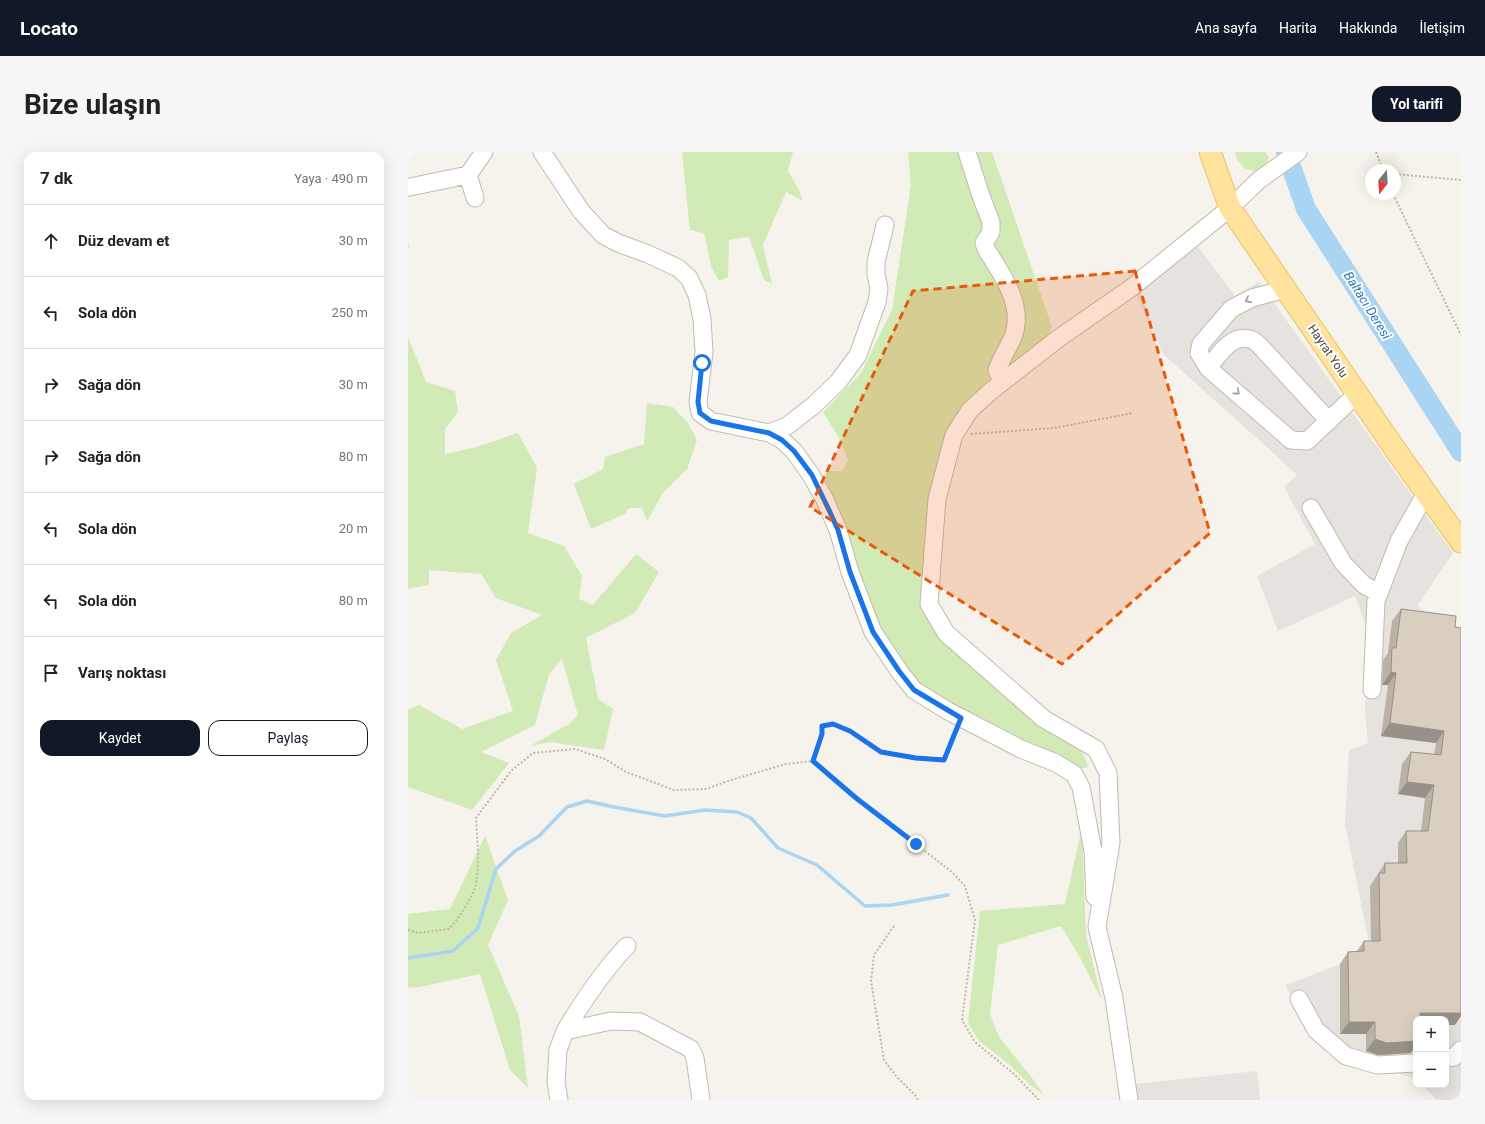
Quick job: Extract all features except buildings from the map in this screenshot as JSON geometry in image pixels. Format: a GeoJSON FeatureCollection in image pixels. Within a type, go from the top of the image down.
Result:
{"type":"FeatureCollection","features":[{"type":"Feature","properties":{"kind":"main road","name":"Hayrat Yolu"},"geometry":{"type":"LineString","coordinates":[[1210,152],[1230,208],[1357,394],[1461,542]]}},
{"type":"Feature","properties":{"kind":"street"},"geometry":{"type":"LineString","coordinates":[[410,188],[468,175],[484,152]]}},
{"type":"Feature","properties":{"kind":"street"},"geometry":{"type":"LineString","coordinates":[[542,152],[581,211],[603,235],[618,243],[648,254],[678,268],[689,278],[697,295],[702,320],[704,352],[698,402],[700,413],[711,421],[769,433],[782,440],[794,451],[812,475],[825,500],[838,530],[850,572],[873,632],[899,671],[914,690],[961,718],[1021,749],[1056,763],[1074,774],[1081,787],[1093,851],[1098,927],[1114,998],[1129,1100]]}},
{"type":"Feature","properties":{"kind":"street"},"geometry":{"type":"LineString","coordinates":[[967,152],[981,196],[992,222],[991,232],[984,243],[1010,292],[1017,315],[1014,336],[997,370],[1002,382]]}},
{"type":"Feature","properties":{"kind":"street"},"geometry":{"type":"LineString","coordinates":[[1098,927],[1110,843],[1108,773],[1096,749],[1044,719],[946,633],[929,604],[937,499],[954,435],[970,410],[990,391],[1059,338],[1132,288],[1230,208],[1259,180],[1298,152]]}},
{"type":"Feature","properties":{"kind":"street"},"geometry":{"type":"LineString","coordinates":[[468,175],[475,198]]}},
{"type":"Feature","properties":{"kind":"street"},"geometry":{"type":"LineString","coordinates":[[769,433],[787,426],[814,404],[838,382],[858,355],[877,302],[879,288],[876,275],[876,262],[885,225]]}},
{"type":"Feature","properties":{"kind":"street"},"geometry":{"type":"LineString","coordinates":[[1285,289],[1252,298],[1231,309],[1201,344],[1199,353],[1208,368],[1291,440],[1307,441],[1357,394]]}},
{"type":"Feature","properties":{"kind":"street"},"geometry":{"type":"LineString","coordinates":[[1208,368],[1226,347],[1238,339],[1250,339],[1260,346],[1329,421]]}},
{"type":"Feature","properties":{"kind":"street"},"geometry":{"type":"LineString","coordinates":[[1372,690],[1376,601],[1399,541],[1426,493]]}},
{"type":"Feature","properties":{"kind":"street"},"geometry":{"type":"LineString","coordinates":[[1311,508],[1343,564],[1364,585],[1379,593]]}},
{"type":"Feature","properties":{"kind":"street"},"geometry":{"type":"LineString","coordinates":[[559,1100],[556,1082],[558,1050],[565,1031],[577,1011],[614,959],[626,946]]}},
{"type":"Feature","properties":{"kind":"street"},"geometry":{"type":"LineString","coordinates":[[1299,999],[1316,1030],[1346,1056],[1377,1065],[1413,1064]]}},
{"type":"Feature","properties":{"kind":"street"},"geometry":{"type":"LineString","coordinates":[[565,1031],[611,1021],[640,1022],[691,1049],[695,1058],[701,1100]]}},
{"type":"Feature","properties":{"kind":"street"},"geometry":{"type":"LineString","coordinates":[[1449,1058],[1454,1057],[1461,1050]]}},
{"type":"Feature","properties":{"kind":"path"},"geometry":{"type":"LineString","coordinates":[[1376,152],[1381,164]]}},
{"type":"Feature","properties":{"kind":"path"},"geometry":{"type":"LineString","coordinates":[[1401,175],[1461,180]]}},
{"type":"Feature","properties":{"kind":"path"},"geometry":{"type":"LineString","coordinates":[[1396,200],[1461,335]]}},
{"type":"Feature","properties":{"kind":"path"},"geometry":{"type":"LineString","coordinates":[[954,435],[1054,428],[1133,413]]}},
{"type":"Feature","properties":{"kind":"path"},"geometry":{"type":"LineString","coordinates":[[813,761],[822,734],[822,726],[833,724],[850,731],[881,752],[916,758],[944,760],[961,718]]}},
{"type":"Feature","properties":{"kind":"path"},"geometry":{"type":"LineString","coordinates":[[408,930],[418,933],[449,929],[461,915],[476,884],[476,818],[510,772],[533,753],[575,749],[605,759],[626,772],[674,790],[706,789],[786,764],[813,761],[856,798],[952,872],[964,886],[975,920],[962,1020],[974,1042],[1014,1074],[1039,1100]]}},
{"type":"Feature","properties":{"kind":"path"},"geometry":{"type":"LineString","coordinates":[[894,926],[874,955],[870,981],[884,1060],[896,1076],[918,1100]]}},
{"type":"Feature","properties":{"kind":"highlighted area"},"geometry":{"type":"Polygon","coordinates":[[[1135,271],[1210,533],[1062,664],[810,507],[913,291],[1135,271]]]}},
{"type":"Feature","properties":{"kind":"shaded area"},"geometry":{"type":"Polygon","coordinates":[[[1196,244],[1235,296],[1259,282],[1453,553],[1417,606],[1461,635],[1461,1100],[1437,1100],[1425,1088],[1449,1088],[1449,1016],[1413,1016],[1413,1078],[1324,1050],[1310,1033],[1285,985],[1371,953],[1345,823],[1349,750],[1368,743],[1365,712],[1368,631],[1355,596],[1278,631],[1257,576],[1315,544],[1284,487],[1297,475],[1164,355],[1135,292],[1196,244]]]}},
{"type":"Feature","properties":{"kind":"shaded area"},"geometry":{"type":"Polygon","coordinates":[[[1257,1071],[1260,1100],[1135,1100],[1135,1084],[1257,1071]]]}},
{"type":"Feature","properties":{"kind":"green space"},"geometry":{"type":"Polygon","coordinates":[[[682,152],[793,152],[788,171],[799,190],[803,201],[786,192],[763,245],[772,284],[764,280],[749,237],[729,240],[728,277],[719,281],[711,266],[704,233],[690,230],[682,152]]]}},
{"type":"Feature","properties":{"kind":"green space"},"geometry":{"type":"Polygon","coordinates":[[[908,152],[992,152],[1052,327],[1047,338],[1009,366],[967,405],[923,600],[1078,746],[1088,767],[1078,769],[918,687],[882,637],[865,594],[843,518],[826,481],[826,471],[842,471],[848,460],[838,436],[823,412],[861,373],[892,310],[911,185],[908,152]]]}},
{"type":"Feature","properties":{"kind":"green space"},"geometry":{"type":"Polygon","coordinates":[[[1235,152],[1265,152],[1269,158],[1266,164],[1256,171],[1245,169],[1237,159],[1235,152]]]}},
{"type":"Feature","properties":{"kind":"green space"},"geometry":{"type":"Polygon","coordinates":[[[408,337],[426,382],[455,391],[458,412],[445,429],[445,454],[473,448],[518,433],[537,468],[528,533],[564,546],[582,576],[579,599],[593,605],[636,554],[659,572],[635,613],[586,638],[598,699],[613,709],[604,750],[550,742],[530,746],[569,724],[578,715],[562,659],[549,674],[535,725],[481,752],[509,763],[472,810],[408,787],[408,710],[419,705],[462,729],[513,711],[496,660],[511,633],[542,615],[496,598],[481,574],[429,570],[429,585],[408,589],[408,337]]]}},
{"type":"Feature","properties":{"kind":"green space"},"geometry":{"type":"Polygon","coordinates":[[[647,403],[673,407],[688,423],[697,440],[687,469],[663,493],[647,521],[642,508],[629,508],[625,514],[591,529],[574,484],[603,469],[605,457],[644,444],[647,403]]]}},
{"type":"Feature","properties":{"kind":"green space"},"geometry":{"type":"Polygon","coordinates":[[[1082,827],[1086,935],[1102,1001],[1082,961],[1061,926],[998,945],[990,1014],[999,1037],[1045,1096],[1029,1084],[1010,1065],[979,1041],[968,1023],[980,911],[1065,904],[1082,827]]]}},
{"type":"Feature","properties":{"kind":"green space"},"geometry":{"type":"Polygon","coordinates":[[[485,836],[508,900],[488,945],[519,1016],[528,1088],[510,1070],[480,974],[420,987],[408,988],[408,914],[450,909],[485,836]]]}},
{"type":"Feature","properties":{"kind":"waterway","name":"Baltacı Deresi"},"geometry":{"type":"LineString","coordinates":[[1286,152],[1306,209],[1461,452]]}},
{"type":"Feature","properties":{"kind":"waterway"},"geometry":{"type":"LineString","coordinates":[[408,958],[453,951],[478,928],[496,869],[515,851],[539,836],[567,807],[587,801],[665,816],[705,810],[737,812],[751,818],[778,848],[817,865],[865,906],[892,905],[948,895]]}},
{"type":"Feature","properties":{"kind":"route"},"geometry":{"type":"LineString","coordinates":[[702,363],[698,402],[700,413],[711,421],[769,433],[782,440],[794,451],[812,475],[825,500],[838,530],[850,572],[873,632],[899,671],[914,690],[961,718],[944,760],[916,758],[881,752],[850,731],[833,724],[822,726],[822,734],[813,761],[856,798],[916,844]]}}]}
